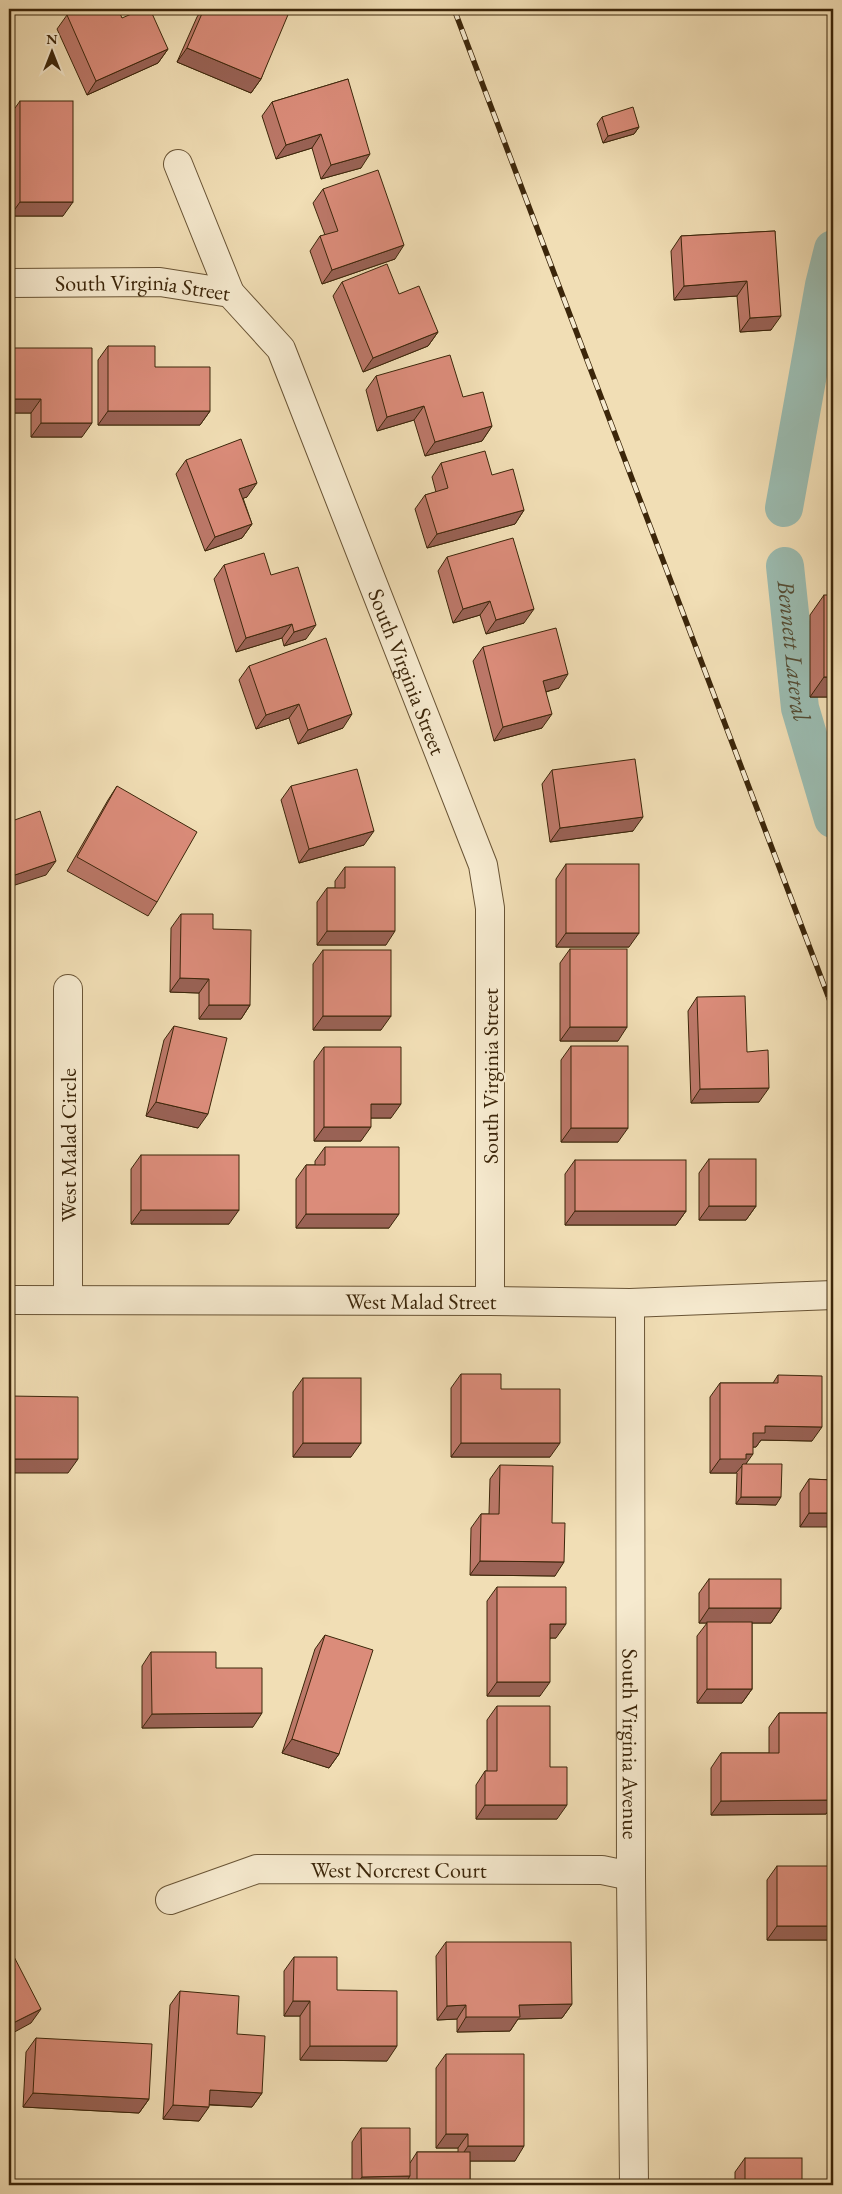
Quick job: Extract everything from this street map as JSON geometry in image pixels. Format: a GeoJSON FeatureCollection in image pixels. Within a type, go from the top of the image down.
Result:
{"type":"FeatureCollection","features":[{"type":"Feature","properties":{"kind":"street"},"geometry":{"type":"LineString","coordinates":[[178,164],[230,292]]}},
{"type":"Feature","properties":{"kind":"street","name":"South Virginia Street"},"geometry":{"type":"LineString","coordinates":[[9,283],[160,282],[230,292],[281,349],[483,866],[490,908],[490,1300]]}},
{"type":"Feature","properties":{"kind":"street","name":"West Malad Circle"},"geometry":{"type":"LineString","coordinates":[[68,989],[68,1300]]}},
{"type":"Feature","properties":{"kind":"street","name":"West Malad Street"},"geometry":{"type":"LineString","coordinates":[[9,1300],[490,1300],[630,1304],[833,1295]]}},
{"type":"Feature","properties":{"kind":"street","name":"South Virginia Avenue"},"geometry":{"type":"LineString","coordinates":[[630,1304],[631,1876],[634,2185]]}},
{"type":"Feature","properties":{"kind":"street","name":"West Norcrest Court"},"geometry":{"type":"LineString","coordinates":[[170,1900],[257,1869],[602,1870],[631,1876]]}},
{"type":"Feature","properties":{"kind":"building"},"geometry":{"type":"Polygon","coordinates":[[[79,9],[118,9],[122,18],[143,9],[150,9],[168,49],[96,81],[67,15],[79,9]]]}},
{"type":"Feature","properties":{"kind":"building"},"geometry":{"type":"Polygon","coordinates":[[[204,9],[220,9],[232,14],[235,9],[290,10],[261,79],[187,48],[204,9]]]}},
{"type":"Feature","properties":{"kind":"building"},"geometry":{"type":"Polygon","coordinates":[[[348,79],[370,154],[331,165],[321,134],[286,145],[272,102],[348,79]]]}},
{"type":"Feature","properties":{"kind":"building"},"geometry":{"type":"Polygon","coordinates":[[[20,101],[73,101],[73,202],[20,202],[20,101]]]}},
{"type":"Feature","properties":{"kind":"building"},"geometry":{"type":"Polygon","coordinates":[[[633,107],[639,127],[608,136],[602,117],[633,107]]]}},
{"type":"Feature","properties":{"kind":"building"},"geometry":{"type":"Polygon","coordinates":[[[378,170],[404,245],[332,270],[320,236],[338,231],[323,189],[378,170]]]}},
{"type":"Feature","properties":{"kind":"building"},"geometry":{"type":"Polygon","coordinates":[[[775,231],[781,316],[750,318],[747,281],[684,286],[681,236],[775,231]]]}},
{"type":"Feature","properties":{"kind":"building"},"geometry":{"type":"Polygon","coordinates":[[[387,264],[399,294],[419,286],[438,332],[373,358],[342,282],[387,264]]]}},
{"type":"Feature","properties":{"kind":"building"},"geometry":{"type":"Polygon","coordinates":[[[108,346],[155,346],[155,367],[210,367],[210,411],[108,411],[108,346]]]}},
{"type":"Feature","properties":{"kind":"building"},"geometry":{"type":"Polygon","coordinates":[[[10,348],[92,348],[92,423],[41,423],[41,399],[10,399],[10,348]]]}},
{"type":"Feature","properties":{"kind":"building"},"geometry":{"type":"Polygon","coordinates":[[[450,355],[463,397],[483,392],[492,426],[435,442],[424,406],[387,417],[376,376],[450,355]]]}},
{"type":"Feature","properties":{"kind":"building"},"geometry":{"type":"Polygon","coordinates":[[[241,439],[257,483],[239,489],[252,524],[215,537],[186,460],[241,439]]]}},
{"type":"Feature","properties":{"kind":"building"},"geometry":{"type":"Polygon","coordinates":[[[485,451],[492,475],[513,469],[524,510],[437,534],[425,495],[448,488],[441,463],[485,451]]]}},
{"type":"Feature","properties":{"kind":"building"},"geometry":{"type":"Polygon","coordinates":[[[513,538],[534,609],[496,620],[490,601],[463,609],[447,557],[513,538]]]}},
{"type":"Feature","properties":{"kind":"building"},"geometry":{"type":"Polygon","coordinates":[[[264,553],[271,575],[298,567],[316,625],[294,632],[292,624],[246,638],[224,565],[264,553]]]}},
{"type":"Feature","properties":{"kind":"building"},"geometry":{"type":"Polygon","coordinates":[[[824,595],[833,595],[833,677],[824,677],[824,595]]]}},
{"type":"Feature","properties":{"kind":"building"},"geometry":{"type":"Polygon","coordinates":[[[556,628],[568,674],[543,681],[552,714],[503,727],[483,647],[556,628]]]}},
{"type":"Feature","properties":{"kind":"building"},"geometry":{"type":"Polygon","coordinates":[[[326,638],[352,714],[308,730],[299,704],[266,715],[249,666],[326,638]]]}},
{"type":"Feature","properties":{"kind":"building"},"geometry":{"type":"Polygon","coordinates":[[[635,759],[643,817],[560,828],[552,770],[635,759]]]}},
{"type":"Feature","properties":{"kind":"building"},"geometry":{"type":"Polygon","coordinates":[[[357,769],[374,831],[309,849],[291,786],[357,769]]]}},
{"type":"Feature","properties":{"kind":"building"},"geometry":{"type":"Polygon","coordinates":[[[117,786],[197,832],[157,902],[77,857],[117,786]]]}},
{"type":"Feature","properties":{"kind":"building"},"geometry":{"type":"Polygon","coordinates":[[[40,811],[56,861],[9,877],[9,822],[40,811]]]}},
{"type":"Feature","properties":{"kind":"building"},"geometry":{"type":"Polygon","coordinates":[[[566,864],[639,864],[639,933],[566,933],[566,864]]]}},
{"type":"Feature","properties":{"kind":"building"},"geometry":{"type":"Polygon","coordinates":[[[345,867],[395,867],[395,931],[327,931],[327,888],[345,888],[345,867]]]}},
{"type":"Feature","properties":{"kind":"building"},"geometry":{"type":"Polygon","coordinates":[[[181,914],[213,914],[213,929],[251,930],[250,1005],[209,1005],[209,979],[180,978],[181,914]]]}},
{"type":"Feature","properties":{"kind":"building"},"geometry":{"type":"Polygon","coordinates":[[[570,949],[627,949],[627,1027],[570,1027],[570,949]]]}},
{"type":"Feature","properties":{"kind":"building"},"geometry":{"type":"Polygon","coordinates":[[[323,950],[391,950],[391,1016],[323,1016],[323,950]]]}},
{"type":"Feature","properties":{"kind":"building"},"geometry":{"type":"Polygon","coordinates":[[[745,996],[747,1052],[768,1050],[769,1088],[700,1089],[697,997],[745,996]]]}},
{"type":"Feature","properties":{"kind":"building"},"geometry":{"type":"Polygon","coordinates":[[[174,1026],[227,1038],[208,1114],[156,1102],[174,1026]]]}},
{"type":"Feature","properties":{"kind":"building"},"geometry":{"type":"Polygon","coordinates":[[[571,1046],[628,1046],[628,1128],[571,1128],[571,1046]]]}},
{"type":"Feature","properties":{"kind":"building"},"geometry":{"type":"Polygon","coordinates":[[[324,1047],[401,1047],[401,1104],[371,1104],[371,1127],[324,1127],[324,1047]]]}},
{"type":"Feature","properties":{"kind":"building"},"geometry":{"type":"Polygon","coordinates":[[[325,1147],[399,1147],[399,1214],[306,1214],[306,1165],[325,1165],[325,1147]]]}},
{"type":"Feature","properties":{"kind":"building"},"geometry":{"type":"Polygon","coordinates":[[[141,1155],[239,1155],[239,1210],[141,1210],[141,1155]]]}},
{"type":"Feature","properties":{"kind":"building"},"geometry":{"type":"Polygon","coordinates":[[[709,1159],[756,1159],[756,1206],[709,1206],[709,1159]]]}},
{"type":"Feature","properties":{"kind":"building"},"geometry":{"type":"Polygon","coordinates":[[[575,1160],[686,1160],[686,1211],[575,1211],[575,1160]]]}},
{"type":"Feature","properties":{"kind":"building"},"geometry":{"type":"Polygon","coordinates":[[[461,1374],[501,1374],[501,1389],[560,1389],[560,1443],[461,1443],[461,1374]]]}},
{"type":"Feature","properties":{"kind":"building"},"geometry":{"type":"Polygon","coordinates":[[[778,1375],[822,1376],[822,1427],[765,1426],[765,1433],[753,1433],[753,1454],[746,1454],[746,1459],[720,1459],[720,1383],[778,1383],[778,1375]]]}},
{"type":"Feature","properties":{"kind":"building"},"geometry":{"type":"Polygon","coordinates":[[[303,1378],[361,1378],[361,1443],[303,1443],[303,1378]]]}},
{"type":"Feature","properties":{"kind":"building"},"geometry":{"type":"Polygon","coordinates":[[[9,1396],[78,1397],[78,1459],[9,1459],[9,1396]]]}},
{"type":"Feature","properties":{"kind":"building"},"geometry":{"type":"Polygon","coordinates":[[[743,1464],[782,1464],[781,1497],[741,1497],[743,1464]]]}},
{"type":"Feature","properties":{"kind":"building"},"geometry":{"type":"Polygon","coordinates":[[[500,1465],[553,1466],[552,1523],[565,1523],[564,1562],[480,1561],[481,1514],[499,1514],[500,1465]]]}},
{"type":"Feature","properties":{"kind":"building"},"geometry":{"type":"Polygon","coordinates":[[[809,1479],[833,1480],[833,1513],[809,1513],[809,1479]]]}},
{"type":"Feature","properties":{"kind":"building"},"geometry":{"type":"Polygon","coordinates":[[[709,1579],[781,1579],[781,1608],[709,1608],[709,1579]]]}},
{"type":"Feature","properties":{"kind":"building"},"geometry":{"type":"Polygon","coordinates":[[[497,1587],[566,1587],[566,1624],[550,1624],[550,1682],[497,1682],[497,1587]]]}},
{"type":"Feature","properties":{"kind":"building"},"geometry":{"type":"Polygon","coordinates":[[[707,1622],[752,1622],[752,1689],[707,1689],[707,1622]]]}},
{"type":"Feature","properties":{"kind":"building"},"geometry":{"type":"Polygon","coordinates":[[[325,1635],[373,1650],[339,1754],[292,1739],[325,1635]]]}},
{"type":"Feature","properties":{"kind":"building"},"geometry":{"type":"Polygon","coordinates":[[[151,1652],[216,1652],[216,1668],[262,1668],[262,1713],[152,1714],[151,1652]]]}},
{"type":"Feature","properties":{"kind":"building"},"geometry":{"type":"Polygon","coordinates":[[[497,1706],[550,1706],[550,1767],[567,1767],[567,1805],[485,1805],[485,1771],[497,1771],[497,1706]]]}},
{"type":"Feature","properties":{"kind":"building"},"geometry":{"type":"Polygon","coordinates":[[[779,1713],[833,1713],[833,1800],[721,1801],[721,1753],[779,1753],[779,1713]]]}},
{"type":"Feature","properties":{"kind":"building"},"geometry":{"type":"Polygon","coordinates":[[[777,1866],[833,1866],[833,1926],[777,1926],[777,1866]]]}},
{"type":"Feature","properties":{"kind":"building"},"geometry":{"type":"Polygon","coordinates":[[[446,1942],[571,1942],[572,2004],[519,2005],[520,2017],[466,2017],[466,2005],[447,2006],[446,1942]]]}},
{"type":"Feature","properties":{"kind":"building"},"geometry":{"type":"Polygon","coordinates":[[[9,1947],[41,2009],[9,2025],[9,1947]]]}},
{"type":"Feature","properties":{"kind":"building"},"geometry":{"type":"Polygon","coordinates":[[[294,1957],[337,1957],[337,1990],[397,1991],[397,2046],[310,2046],[310,2001],[293,2001],[294,1957]]]}},
{"type":"Feature","properties":{"kind":"building"},"geometry":{"type":"Polygon","coordinates":[[[180,1991],[239,1996],[237,2034],[265,2036],[262,2093],[210,2090],[209,2107],[173,2105],[180,1991]]]}},
{"type":"Feature","properties":{"kind":"building"},"geometry":{"type":"Polygon","coordinates":[[[36,2038],[152,2044],[149,2099],[33,2093],[36,2038]]]}},
{"type":"Feature","properties":{"kind":"building"},"geometry":{"type":"Polygon","coordinates":[[[446,2054],[524,2054],[524,2146],[468,2146],[468,2134],[446,2134],[446,2054]]]}},
{"type":"Feature","properties":{"kind":"building"},"geometry":{"type":"Polygon","coordinates":[[[361,2128],[410,2128],[410,2176],[362,2177],[361,2128]]]}},
{"type":"Feature","properties":{"kind":"building"},"geometry":{"type":"Polygon","coordinates":[[[417,2152],[470,2152],[470,2185],[417,2185],[417,2152]]]}},
{"type":"Feature","properties":{"kind":"building"},"geometry":{"type":"Polygon","coordinates":[[[745,2158],[802,2158],[802,2185],[745,2185],[745,2158]]]}},
{"type":"Feature","properties":{"kind":"waterway","name":"Bennett Lateral"},"geometry":{"type":"LineString","coordinates":[[784,508],[824,285],[833,249]]}},
{"type":"Feature","properties":{"kind":"waterway","name":"Bennett Lateral"},"geometry":{"type":"LineString","coordinates":[[785,566],[800,708],[833,819]]}},
{"type":"Feature","properties":{"kind":"railway"},"geometry":{"type":"LineString","coordinates":[[454,9],[833,1009]]}}]}
